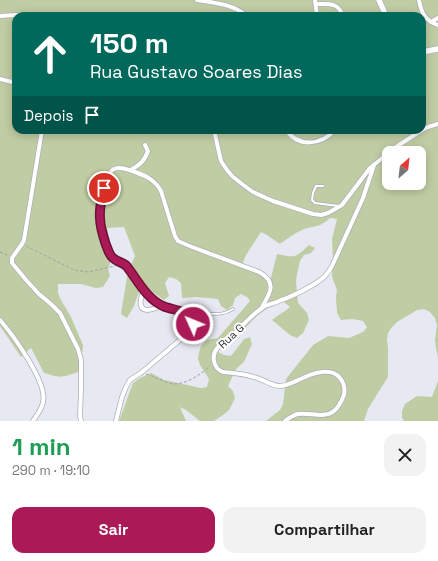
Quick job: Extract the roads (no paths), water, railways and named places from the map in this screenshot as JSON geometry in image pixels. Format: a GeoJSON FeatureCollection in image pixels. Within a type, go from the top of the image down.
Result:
{"type":"FeatureCollection","features":[{"type":"Feature","properties":{"kind":"main road"},"geometry":{"type":"LineString","coordinates":[[379,0],[384,12]]}},
{"type":"Feature","properties":{"kind":"main road"},"geometry":{"type":"LineString","coordinates":[[426,51],[438,49]]}},
{"type":"Feature","properties":{"kind":"street"},"geometry":{"type":"LineString","coordinates":[[197,0],[229,6],[242,12]]}},
{"type":"Feature","properties":{"kind":"street"},"geometry":{"type":"LineString","coordinates":[[419,0],[422,12]]}},
{"type":"Feature","properties":{"kind":"street"},"geometry":{"type":"LineString","coordinates":[[317,12],[316,2],[331,4],[338,7],[341,12]]}},
{"type":"Feature","properties":{"kind":"street"},"geometry":{"type":"LineString","coordinates":[[0,16],[12,15]]}},
{"type":"Feature","properties":{"kind":"street"},"geometry":{"type":"LineString","coordinates":[[426,18],[438,24]]}},
{"type":"Feature","properties":{"kind":"street"},"geometry":{"type":"LineString","coordinates":[[431,22],[438,18]]}},
{"type":"Feature","properties":{"kind":"street"},"geometry":{"type":"LineString","coordinates":[[0,79],[12,82]]}},
{"type":"Feature","properties":{"kind":"street"},"geometry":{"type":"LineString","coordinates":[[426,127],[438,124]]}},
{"type":"Feature","properties":{"kind":"street"},"geometry":{"type":"LineString","coordinates":[[41,134],[26,233],[22,244],[12,258],[12,263],[39,294],[60,313],[78,349],[81,360],[81,421]]}},
{"type":"Feature","properties":{"kind":"street"},"geometry":{"type":"LineString","coordinates":[[215,134],[221,161],[232,176],[242,184],[254,192],[273,201],[313,214],[321,215],[340,206],[348,198],[367,171],[396,147],[416,134]]}},
{"type":"Feature","properties":{"kind":"street"},"geometry":{"type":"LineString","coordinates":[[289,134],[297,140],[311,143],[326,138],[330,134]]}},
{"type":"Feature","properties":{"kind":"street"},"geometry":{"type":"LineString","coordinates":[[131,170],[144,160],[148,151],[145,145]]}},
{"type":"Feature","properties":{"kind":"street","name":"Rua G"},"geometry":{"type":"LineString","coordinates":[[285,421],[298,414],[323,415],[334,411],[344,396],[344,388],[340,377],[330,372],[315,373],[288,385],[276,386],[248,375],[224,372],[214,363],[214,352],[234,335],[262,307],[282,300],[312,285],[329,272],[363,198],[374,165]]}},
{"type":"Feature","properties":{"kind":"street"},"geometry":{"type":"LineString","coordinates":[[116,421],[122,397],[130,380],[142,372],[187,334],[193,324],[191,318],[187,314],[163,306],[152,298],[144,290],[125,264],[115,260],[110,255],[99,217],[104,188],[110,172],[120,168],[131,170],[151,179],[157,184],[161,191],[178,241],[259,272],[267,277],[271,288],[262,307]]}},
{"type":"Feature","properties":{"kind":"street"},"geometry":{"type":"LineString","coordinates":[[144,290],[140,303],[143,308],[146,310],[163,306]]}},
{"type":"Feature","properties":{"kind":"street"},"geometry":{"type":"LineString","coordinates":[[0,320],[22,350],[38,377],[43,391],[44,402],[33,421]]}},
{"type":"Feature","properties":{"kind":"lane"},"geometry":{"type":"LineString","coordinates":[[323,186],[316,186],[312,200],[315,203],[340,206]]}},
{"type":"Feature","properties":{"kind":"lane"},"geometry":{"type":"LineString","coordinates":[[191,318],[210,314],[222,314],[233,309]]}}]}
